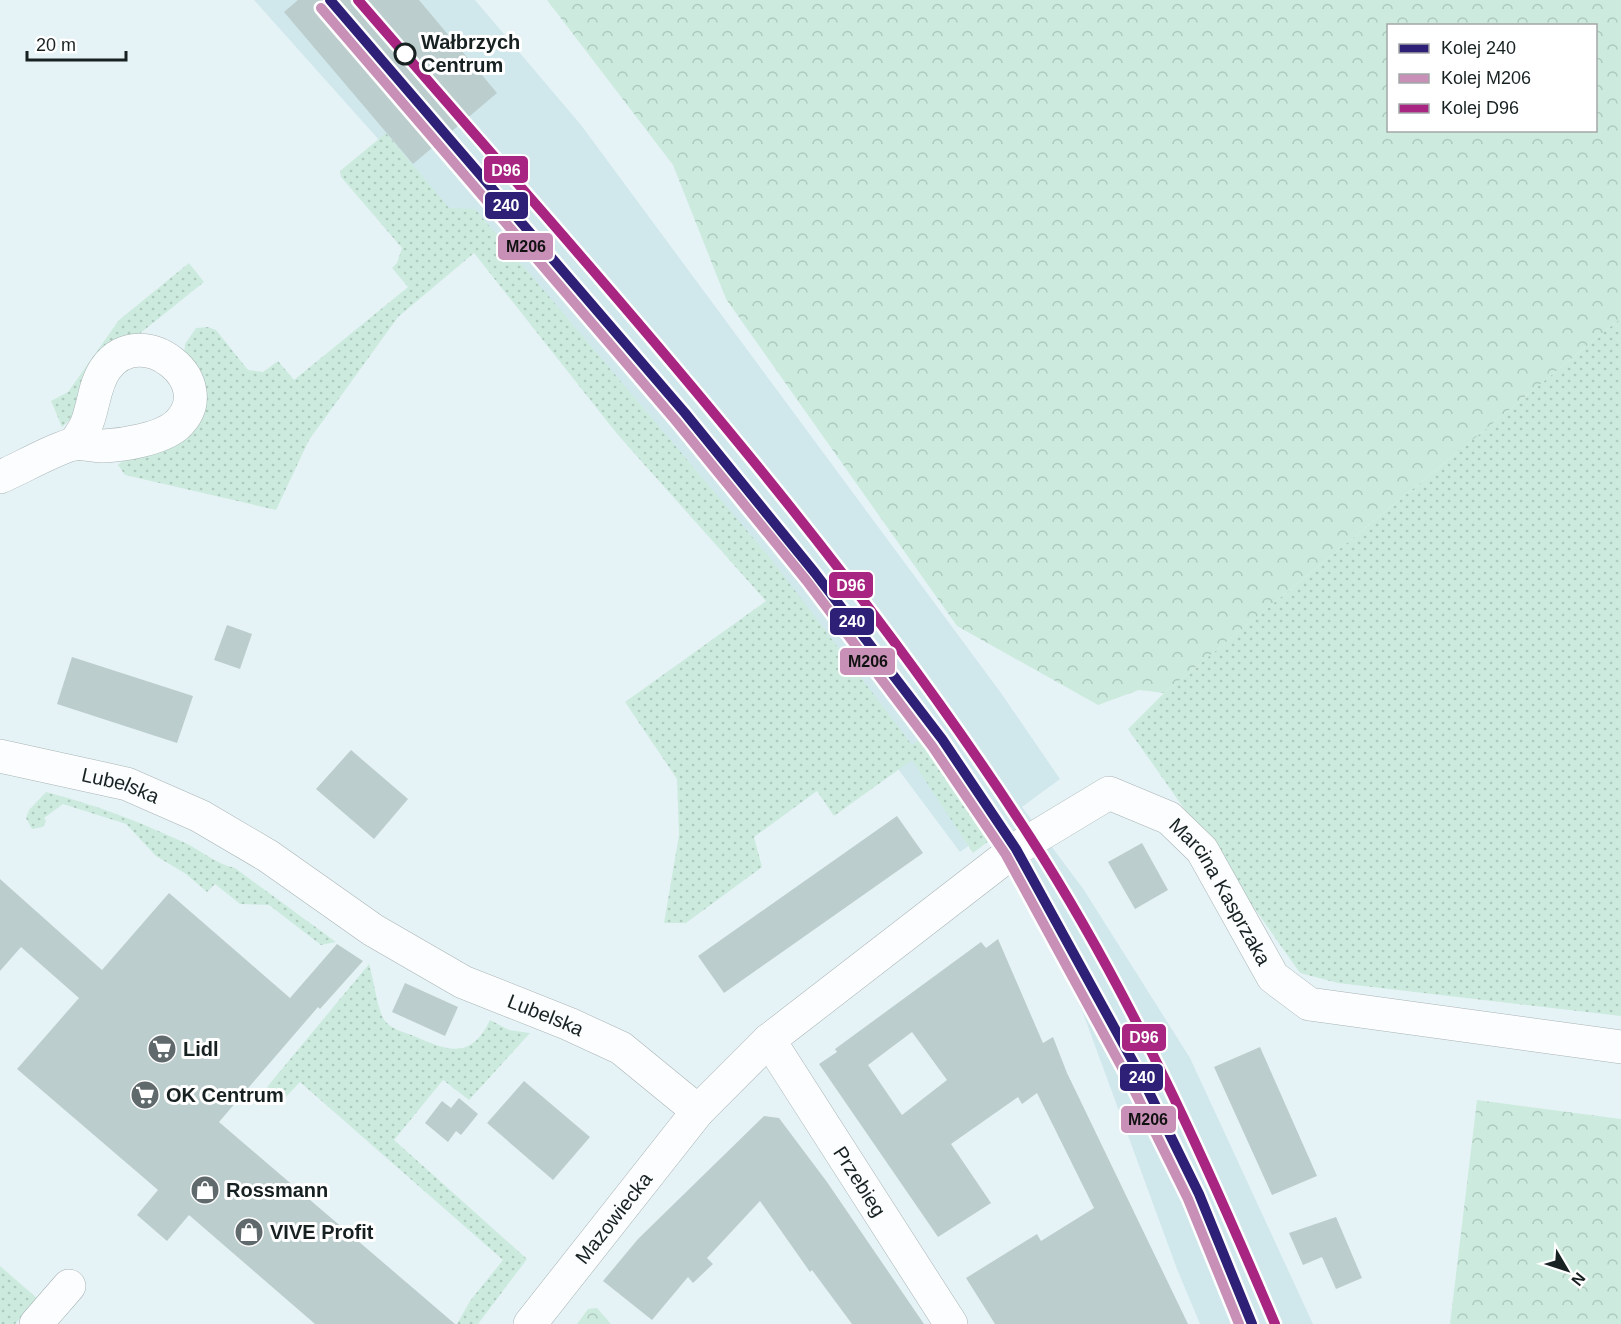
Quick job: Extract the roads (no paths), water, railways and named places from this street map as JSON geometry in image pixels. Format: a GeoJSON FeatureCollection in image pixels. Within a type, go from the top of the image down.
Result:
{"type":"FeatureCollection","features":[{"type":"Feature","properties":{"kind":"street"},"geometry":{"type":"LineString","coordinates":[[1,474],[75,444]]}},
{"type":"Feature","properties":{"kind":"street","name":"Lubelska"},"geometry":{"type":"LineString","coordinates":[[0,756],[127,784],[201,816],[268,856],[373,930],[463,982],[569,1024],[621,1048],[698,1111]]}},
{"type":"Feature","properties":{"kind":"street","name":"Marcina Kasprzaka"},"geometry":{"type":"LineString","coordinates":[[769,1040],[1031,839],[1109,793],[1169,818],[1202,850],[1273,977],[1309,1004],[1621,1047]]}},
{"type":"Feature","properties":{"kind":"street"},"geometry":{"type":"LineString","coordinates":[[698,1111],[769,1040]]}},
{"type":"Feature","properties":{"kind":"street","name":"Przebieg"},"geometry":{"type":"LineString","coordinates":[[769,1040],[951,1324]]}},
{"type":"Feature","properties":{"kind":"street","name":"Mazowiecka"},"geometry":{"type":"LineString","coordinates":[[530,1324],[698,1111]]}},
{"type":"Feature","properties":{"kind":"street"},"geometry":{"type":"LineString","coordinates":[[36,1324],[69,1286]]}},
{"type":"Feature","properties":{"kind":"rail line","name":"240"},"geometry":{"type":"LineString","coordinates":[[330,0],[685,413],[815,573],[942,739],[1016,849],[1142,1078],[1199,1194],[1252,1324]]}},
{"type":"Feature","properties":{"kind":"rail line","name":"D96"},"geometry":{"type":"LineString","coordinates":[[358,0],[709,407],[876,617],[955,726],[1030,837],[1100,954],[1163,1075],[1221,1199],[1275,1324]]}},
{"type":"Feature","properties":{"kind":"rail line","name":"M206"},"geometry":{"type":"LineString","coordinates":[[321,8],[676,421],[806,580],[932,746],[1006,855],[1131,1084],[1188,1199],[1239,1324]]}},
{"type":"Feature","properties":{"kind":"place","name":"Wałbrzych Centrum"},"geometry":{"type":"Point","coordinates":[405,54]}},
{"type":"Feature","properties":{"kind":"place","name":"Lidl"},"geometry":{"type":"Point","coordinates":[162,1049]}},
{"type":"Feature","properties":{"kind":"place","name":"OK Centrum"},"geometry":{"type":"Point","coordinates":[145,1095]}},
{"type":"Feature","properties":{"kind":"place","name":"Rossmann"},"geometry":{"type":"Point","coordinates":[205,1190]}},
{"type":"Feature","properties":{"kind":"place","name":"VIVE Profit"},"geometry":{"type":"Point","coordinates":[249,1232]}}]}
